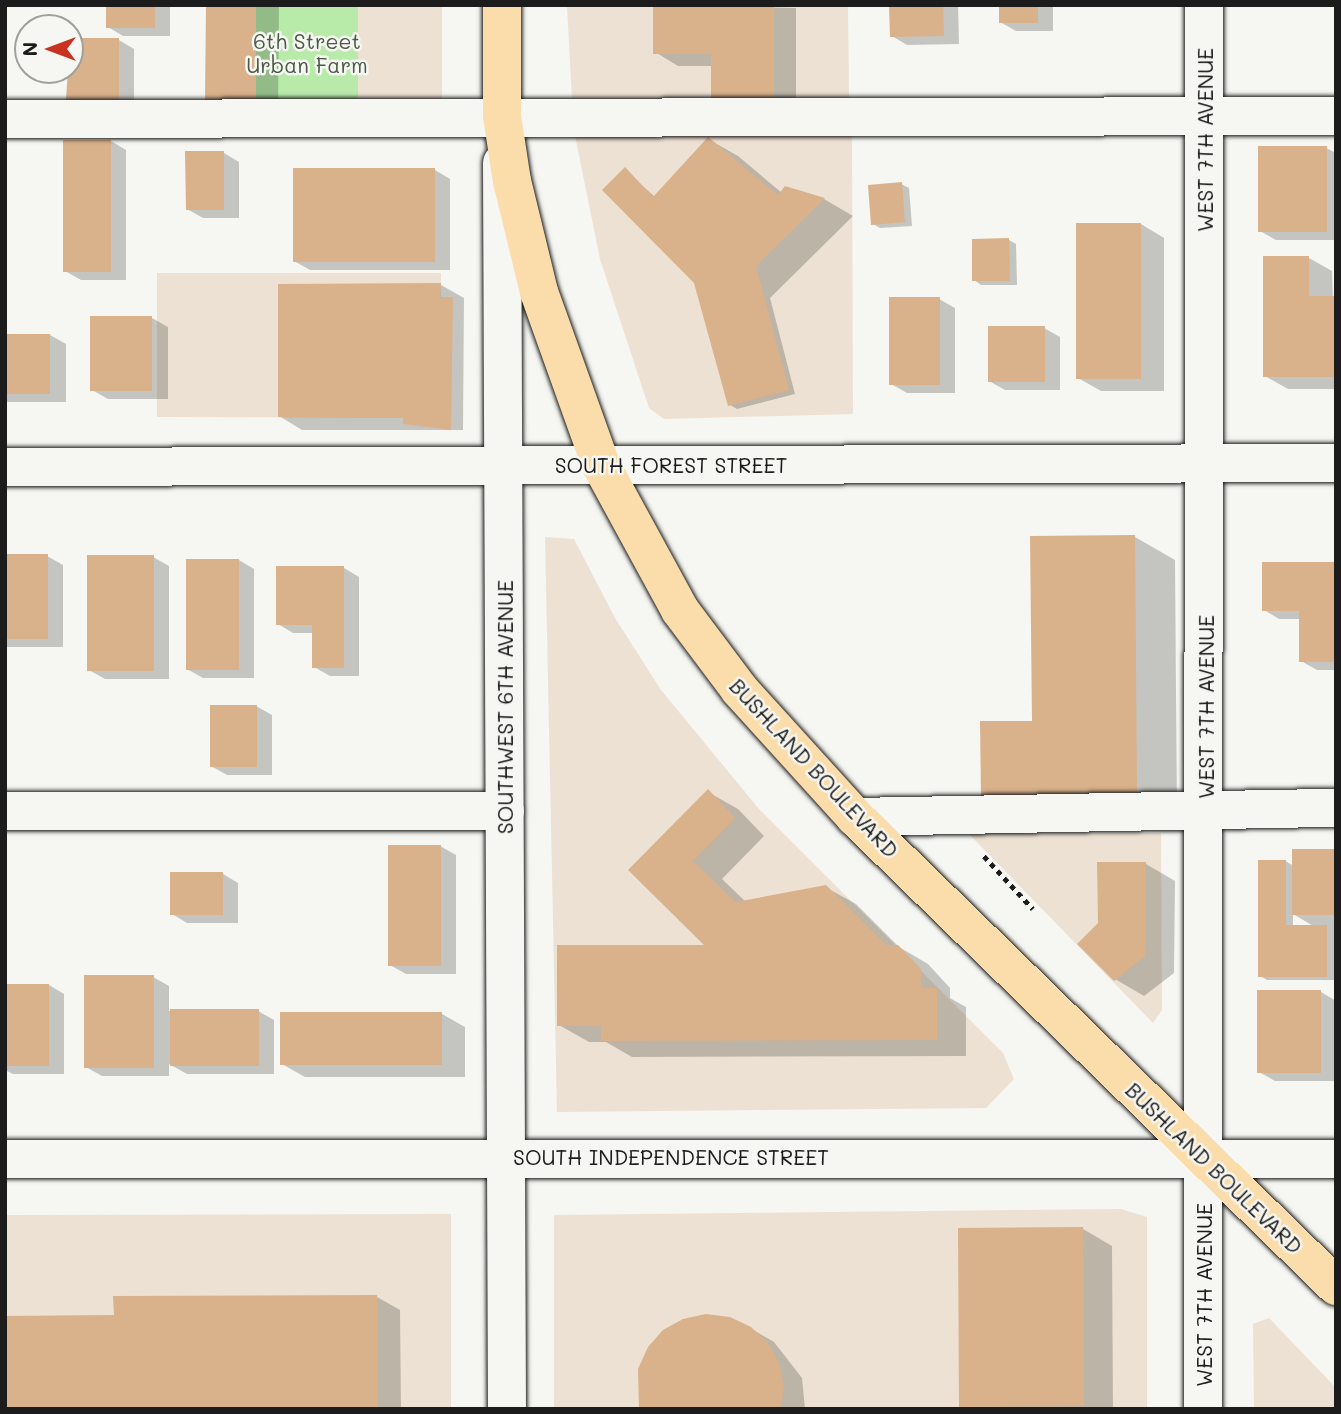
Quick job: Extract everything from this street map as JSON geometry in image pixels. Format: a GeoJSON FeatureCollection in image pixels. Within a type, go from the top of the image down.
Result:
{"type":"FeatureCollection","features":[{"type":"Feature","properties":{"kind":"main road","name":"SOUTHWEST 6TH AVENUE"},"geometry":{"type":"LineString","coordinates":[[502,5],[502,116]]}},
{"type":"Feature","properties":{"kind":"main road","name":"BUSHLAND BOULEVARD"},"geometry":{"type":"LineString","coordinates":[[502,116],[512,181],[539,292],[601,466],[674,599],[708,649],[855,817],[1336,1286]]}},
{"type":"Feature","properties":{"kind":"street","name":"WEST 7TH AVENUE"},"geometry":{"type":"LineString","coordinates":[[1203,1409],[1206,807],[1204,5]]}},
{"type":"Feature","properties":{"kind":"street","name":"SOUTHWEST 6TH AVENUE"},"geometry":{"type":"LineString","coordinates":[[502,116],[507,1409]]}},
{"type":"Feature","properties":{"kind":"street"},"geometry":{"type":"LineString","coordinates":[[5,119],[1336,116]]}},
{"type":"Feature","properties":{"kind":"street","name":"SOUTH FOREST STREET"},"geometry":{"type":"LineString","coordinates":[[5,467],[1336,463]]}},
{"type":"Feature","properties":{"kind":"street"},"geometry":{"type":"LineString","coordinates":[[855,817],[1206,807],[1336,808]]}},
{"type":"Feature","properties":{"kind":"street"},"geometry":{"type":"LineString","coordinates":[[5,811],[505,811]]}},
{"type":"Feature","properties":{"kind":"street","name":"SOUTH INDEPENDENCE STREET"},"geometry":{"type":"LineString","coordinates":[[5,1159],[1336,1159]]}},
{"type":"Feature","properties":{"kind":"path"},"geometry":{"type":"LineString","coordinates":[[946,816],[1033,909]]}},
{"type":"Feature","properties":{"kind":"shaded area"},"geometry":{"type":"Polygon","coordinates":[[[256,5],[442,5],[442,102],[256,101],[256,5]]]}},
{"type":"Feature","properties":{"kind":"shaded area"},"geometry":{"type":"Polygon","coordinates":[[[567,5],[848,5],[849,100],[572,100],[567,5]]]}},
{"type":"Feature","properties":{"kind":"shaded area"},"geometry":{"type":"Polygon","coordinates":[[[574,131],[852,134],[853,414],[664,419],[649,408],[600,259],[574,131]]]}},
{"type":"Feature","properties":{"kind":"shaded area"},"geometry":{"type":"Polygon","coordinates":[[[157,273],[441,273],[440,418],[157,417],[157,273]]]}},
{"type":"Feature","properties":{"kind":"shaded area"},"geometry":{"type":"Polygon","coordinates":[[[545,537],[574,539],[615,618],[661,690],[759,809],[1003,1053],[1014,1079],[986,1108],[557,1112],[545,537]]]}},
{"type":"Feature","properties":{"kind":"shaded area"},"geometry":{"type":"Polygon","coordinates":[[[968,833],[1161,833],[1162,1010],[1153,1023],[968,833]]]}},
{"type":"Feature","properties":{"kind":"shaded area"},"geometry":{"type":"Polygon","coordinates":[[[1121,1209],[1147,1217],[1147,1409],[554,1409],[554,1215],[1121,1209]]]}},
{"type":"Feature","properties":{"kind":"shaded area"},"geometry":{"type":"Polygon","coordinates":[[[451,1214],[451,1409],[5,1409],[5,1215],[451,1214]]]}},
{"type":"Feature","properties":{"kind":"shaded area"},"geometry":{"type":"Polygon","coordinates":[[[1269,1318],[1336,1388],[1336,1409],[1254,1409],[1253,1324],[1269,1318]]]}},
{"type":"Feature","properties":{"kind":"green space","name":"6th Street Urban Farm"},"geometry":{"type":"Polygon","coordinates":[[[256,5],[358,5],[358,101],[256,101],[256,5]]]}},
{"type":"Feature","properties":{"kind":"building"},"geometry":{"type":"Polygon","coordinates":[[[106,5],[155,5],[155,28],[106,28],[106,5]]]}},
{"type":"Feature","properties":{"kind":"building"},"geometry":{"type":"Polygon","coordinates":[[[206,5],[256,5],[256,101],[205,101],[206,5]]]}},
{"type":"Feature","properties":{"kind":"building"},"geometry":{"type":"Polygon","coordinates":[[[653,5],[774,5],[774,98],[711,98],[711,54],[653,54],[653,5]]]}},
{"type":"Feature","properties":{"kind":"building"},"geometry":{"type":"Polygon","coordinates":[[[889,5],[943,5],[944,36],[890,37],[889,5]]]}},
{"type":"Feature","properties":{"kind":"building"},"geometry":{"type":"Polygon","coordinates":[[[999,5],[1038,5],[1038,23],[999,23],[999,5]]]}},
{"type":"Feature","properties":{"kind":"building"},"geometry":{"type":"Polygon","coordinates":[[[84,38],[119,38],[119,100],[66,100],[67,84],[84,84],[84,38]]]}},
{"type":"Feature","properties":{"kind":"building"},"geometry":{"type":"Polygon","coordinates":[[[708,137],[778,195],[785,186],[825,198],[756,266],[789,390],[728,406],[694,283],[602,190],[625,167],[653,197],[708,137]]]}},
{"type":"Feature","properties":{"kind":"building"},"geometry":{"type":"Polygon","coordinates":[[[63,140],[111,140],[111,272],[63,272],[63,140]]]}},
{"type":"Feature","properties":{"kind":"building"},"geometry":{"type":"Polygon","coordinates":[[[1258,146],[1327,146],[1327,232],[1258,232],[1258,146]]]}},
{"type":"Feature","properties":{"kind":"building"},"geometry":{"type":"Polygon","coordinates":[[[185,151],[224,151],[224,210],[186,210],[185,151]]]}},
{"type":"Feature","properties":{"kind":"building"},"geometry":{"type":"Polygon","coordinates":[[[293,168],[435,168],[435,262],[293,262],[293,168]]]}},
{"type":"Feature","properties":{"kind":"building"},"geometry":{"type":"Polygon","coordinates":[[[902,182],[905,222],[871,225],[868,185],[902,182]]]}},
{"type":"Feature","properties":{"kind":"building"},"geometry":{"type":"Polygon","coordinates":[[[1076,223],[1141,223],[1141,379],[1076,379],[1076,223]]]}},
{"type":"Feature","properties":{"kind":"building"},"geometry":{"type":"Polygon","coordinates":[[[1009,238],[1010,281],[972,281],[972,239],[1009,238]]]}},
{"type":"Feature","properties":{"kind":"building"},"geometry":{"type":"Polygon","coordinates":[[[1263,256],[1309,256],[1309,296],[1336,296],[1336,377],[1263,377],[1263,256]]]}},
{"type":"Feature","properties":{"kind":"building"},"geometry":{"type":"Polygon","coordinates":[[[441,283],[440,297],[453,297],[451,430],[403,424],[403,418],[278,417],[278,284],[441,283]]]}},
{"type":"Feature","properties":{"kind":"building"},"geometry":{"type":"Polygon","coordinates":[[[889,297],[940,297],[940,385],[889,385],[889,297]]]}},
{"type":"Feature","properties":{"kind":"building"},"geometry":{"type":"Polygon","coordinates":[[[90,316],[152,316],[152,391],[90,391],[90,316]]]}},
{"type":"Feature","properties":{"kind":"building"},"geometry":{"type":"Polygon","coordinates":[[[988,326],[1045,326],[1045,382],[988,382],[988,326]]]}},
{"type":"Feature","properties":{"kind":"building"},"geometry":{"type":"Polygon","coordinates":[[[5,334],[50,334],[50,394],[5,394],[5,334]]]}},
{"type":"Feature","properties":{"kind":"building"},"geometry":{"type":"Polygon","coordinates":[[[1135,535],[1137,795],[981,797],[980,721],[1032,721],[1030,536],[1135,535]]]}},
{"type":"Feature","properties":{"kind":"building"},"geometry":{"type":"Polygon","coordinates":[[[5,554],[48,554],[48,639],[5,639],[5,554]]]}},
{"type":"Feature","properties":{"kind":"building"},"geometry":{"type":"Polygon","coordinates":[[[87,555],[154,555],[154,671],[87,671],[87,555]]]}},
{"type":"Feature","properties":{"kind":"building"},"geometry":{"type":"Polygon","coordinates":[[[186,559],[239,559],[239,670],[186,670],[186,559]]]}},
{"type":"Feature","properties":{"kind":"building"},"geometry":{"type":"Polygon","coordinates":[[[1262,562],[1336,562],[1336,662],[1299,662],[1299,611],[1262,611],[1262,562]]]}},
{"type":"Feature","properties":{"kind":"building"},"geometry":{"type":"Polygon","coordinates":[[[276,566],[344,566],[344,668],[312,668],[312,625],[276,625],[276,566]]]}},
{"type":"Feature","properties":{"kind":"building"},"geometry":{"type":"Polygon","coordinates":[[[210,705],[257,705],[257,767],[210,767],[210,705]]]}},
{"type":"Feature","properties":{"kind":"building"},"geometry":{"type":"Polygon","coordinates":[[[708,789],[735,818],[693,861],[736,902],[826,885],[886,945],[898,945],[921,969],[921,988],[937,988],[937,1040],[601,1041],[601,1026],[557,1026],[557,945],[704,945],[628,870],[708,789]]]}},
{"type":"Feature","properties":{"kind":"building"},"geometry":{"type":"Polygon","coordinates":[[[388,845],[441,845],[441,966],[388,966],[388,845]]]}},
{"type":"Feature","properties":{"kind":"building"},"geometry":{"type":"Polygon","coordinates":[[[1292,849],[1336,849],[1336,915],[1292,915],[1292,849]]]}},
{"type":"Feature","properties":{"kind":"building"},"geometry":{"type":"Polygon","coordinates":[[[1258,860],[1286,860],[1286,925],[1327,925],[1327,977],[1258,977],[1258,860]]]}},
{"type":"Feature","properties":{"kind":"building"},"geometry":{"type":"Polygon","coordinates":[[[1097,862],[1146,862],[1145,956],[1114,981],[1077,944],[1098,923],[1097,862]]]}},
{"type":"Feature","properties":{"kind":"building"},"geometry":{"type":"Polygon","coordinates":[[[170,872],[223,872],[223,915],[170,915],[170,872]]]}},
{"type":"Feature","properties":{"kind":"building"},"geometry":{"type":"Polygon","coordinates":[[[84,975],[154,975],[154,1068],[84,1068],[84,975]]]}},
{"type":"Feature","properties":{"kind":"building"},"geometry":{"type":"Polygon","coordinates":[[[5,984],[49,984],[49,1066],[5,1066],[5,984]]]}},
{"type":"Feature","properties":{"kind":"building"},"geometry":{"type":"Polygon","coordinates":[[[1257,990],[1321,990],[1321,1073],[1257,1073],[1257,990]]]}},
{"type":"Feature","properties":{"kind":"building"},"geometry":{"type":"Polygon","coordinates":[[[170,1009],[259,1009],[259,1066],[170,1066],[170,1009]]]}},
{"type":"Feature","properties":{"kind":"building"},"geometry":{"type":"Polygon","coordinates":[[[280,1012],[442,1012],[442,1065],[280,1065],[280,1012]]]}},
{"type":"Feature","properties":{"kind":"building"},"geometry":{"type":"Polygon","coordinates":[[[1083,1227],[1084,1406],[959,1407],[958,1228],[1083,1227]]]}},
{"type":"Feature","properties":{"kind":"building"},"geometry":{"type":"Polygon","coordinates":[[[377,1295],[378,1409],[5,1409],[5,1316],[114,1315],[113,1296],[377,1295]]]}},
{"type":"Feature","properties":{"kind":"building"},"geometry":{"type":"Polygon","coordinates":[[[706,1314],[730,1317],[751,1327],[768,1343],[779,1363],[784,1388],[780,1409],[639,1409],[638,1369],[648,1347],[663,1330],[683,1319],[706,1314]]]}}]}
